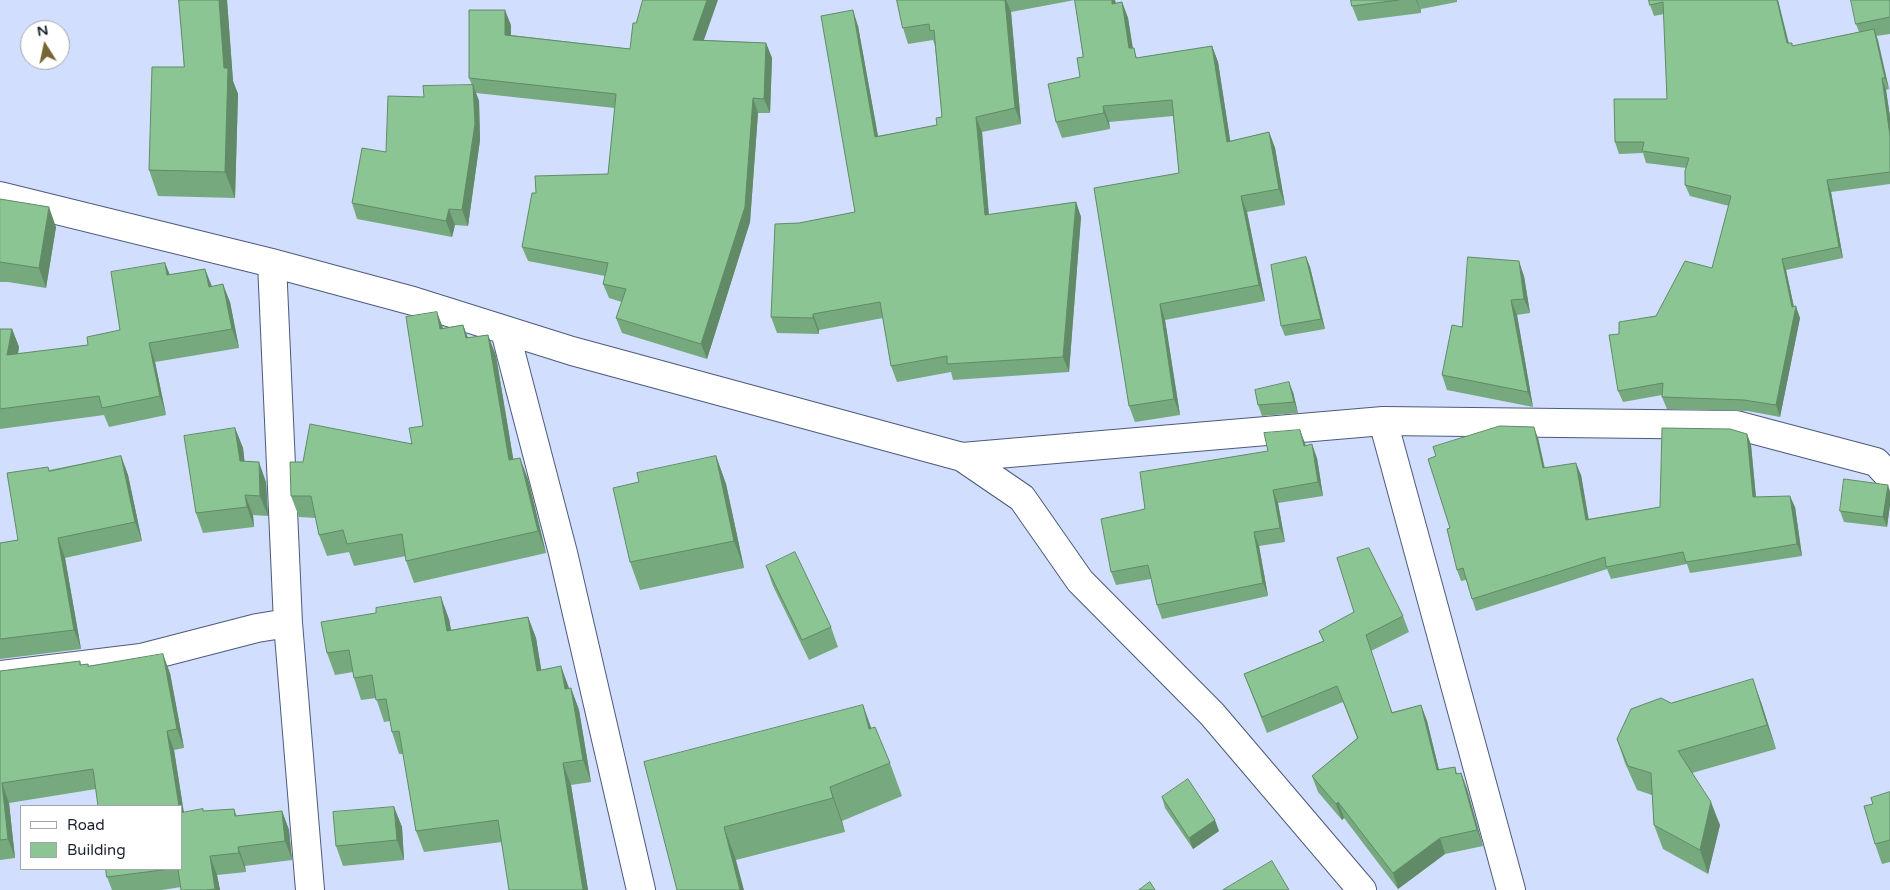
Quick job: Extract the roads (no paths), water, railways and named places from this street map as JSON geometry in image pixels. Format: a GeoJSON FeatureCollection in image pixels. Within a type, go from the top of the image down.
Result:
{"type":"FeatureCollection","features":[{"type":"Feature","properties":{"kind":"street"},"geometry":{"type":"LineString","coordinates":[[0,196],[272,263],[413,301],[505,331],[962,457],[1022,498],[1080,580],[1212,714],[1362,890]]}},
{"type":"Feature","properties":{"kind":"street"},"geometry":{"type":"LineString","coordinates":[[272,263],[288,623],[310,890]]}},
{"type":"Feature","properties":{"kind":"street"},"geometry":{"type":"LineString","coordinates":[[505,331],[563,553],[641,890]]}},
{"type":"Feature","properties":{"kind":"street"},"geometry":{"type":"LineString","coordinates":[[962,457],[1383,420],[1736,425],[1876,462],[1890,477]]}},
{"type":"Feature","properties":{"kind":"street"},"geometry":{"type":"LineString","coordinates":[[1383,420],[1511,890]]}},
{"type":"Feature","properties":{"kind":"street"},"geometry":{"type":"LineString","coordinates":[[0,675],[141,658],[257,628],[288,623]]}}]}
